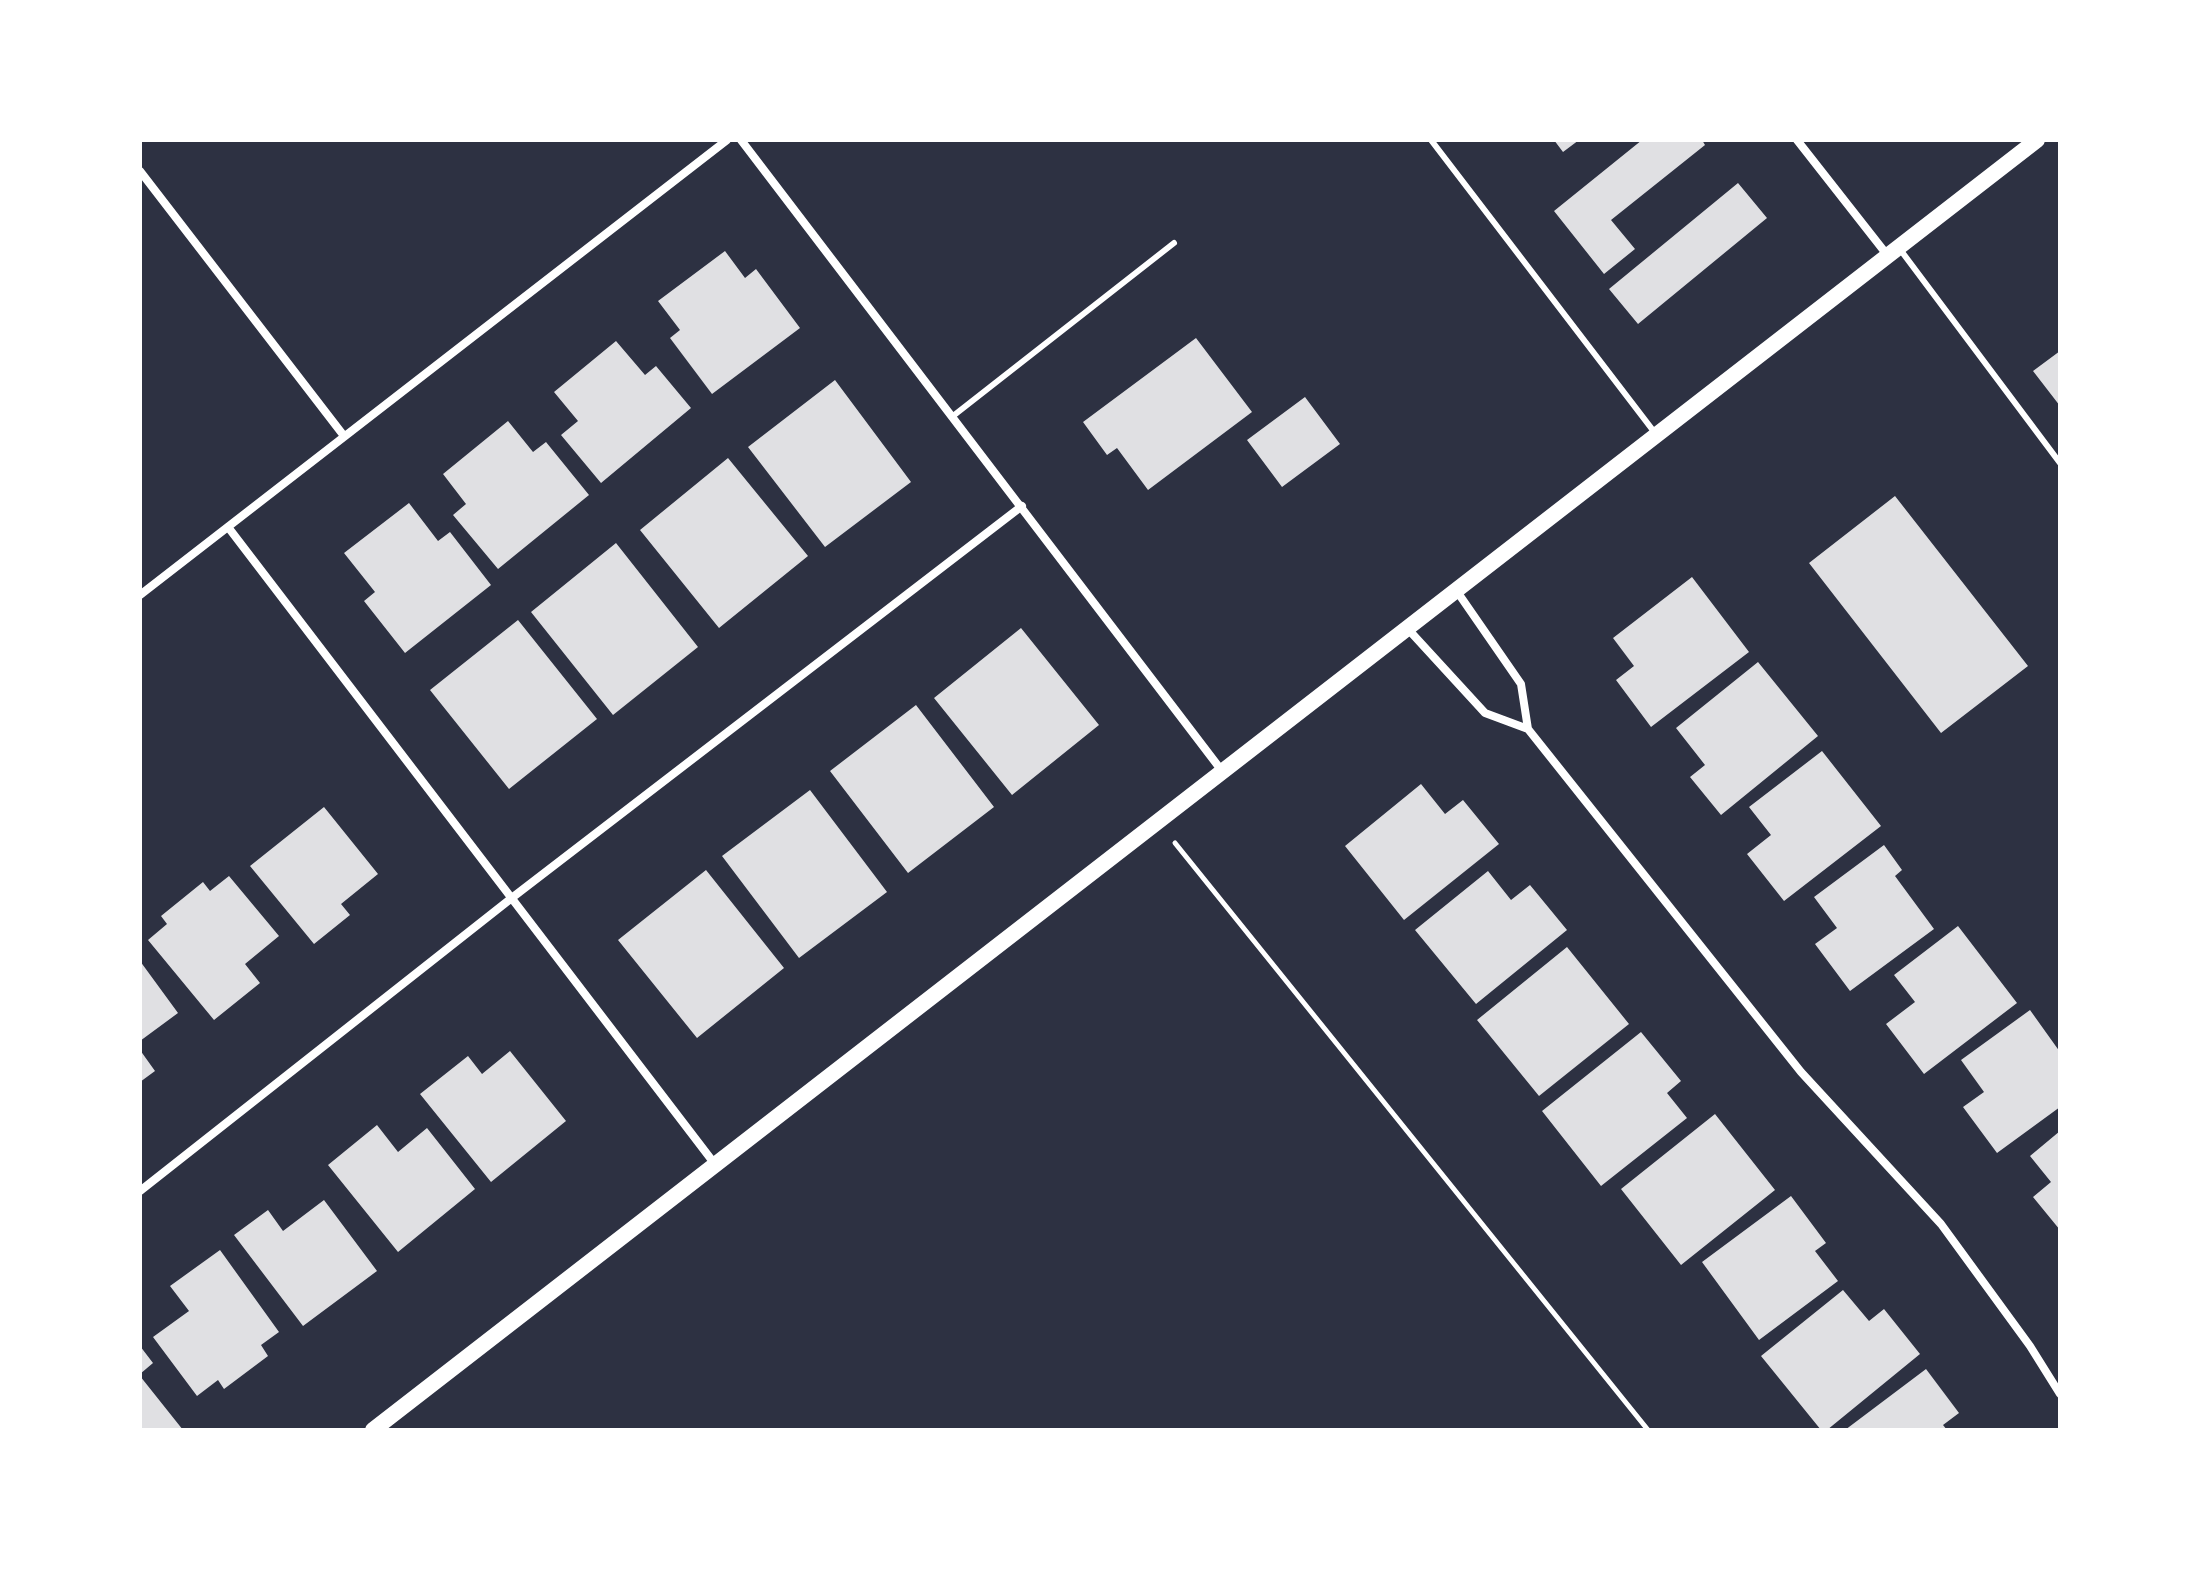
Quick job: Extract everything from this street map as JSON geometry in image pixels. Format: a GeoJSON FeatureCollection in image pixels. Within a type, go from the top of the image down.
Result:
{"type":"FeatureCollection","features":[{"type":"Feature","properties":{"kind":"main road"},"geometry":{"type":"LineString","coordinates":[[373,1430],[2037,140]]}},
{"type":"Feature","properties":{"kind":"street"},"geometry":{"type":"LineString","coordinates":[[140,595],[727,140]]}},
{"type":"Feature","properties":{"kind":"street"},"geometry":{"type":"LineString","coordinates":[[741,140],[1222,771]]}},
{"type":"Feature","properties":{"kind":"street"},"geometry":{"type":"LineString","coordinates":[[1797,140],[1894,252]]}},
{"type":"Feature","properties":{"kind":"street"},"geometry":{"type":"LineString","coordinates":[[140,171],[344,436]]}},
{"type":"Feature","properties":{"kind":"street"},"geometry":{"type":"LineString","coordinates":[[140,1191],[513,897],[1022,506]]}},
{"type":"Feature","properties":{"kind":"street"},"geometry":{"type":"LineString","coordinates":[[228,527],[714,1163]]}},
{"type":"Feature","properties":{"kind":"street"},"geometry":{"type":"LineString","coordinates":[[1456,590],[1521,684],[1528,729],[1801,1072],[1941,1224],[2030,1346],[2060,1394]]}},
{"type":"Feature","properties":{"kind":"street"},"geometry":{"type":"LineString","coordinates":[[1407,628],[1485,713],[1528,729]]}},
{"type":"Feature","properties":{"kind":"lane"},"geometry":{"type":"LineString","coordinates":[[1431,140],[1657,436]]}},
{"type":"Feature","properties":{"kind":"lane"},"geometry":{"type":"LineString","coordinates":[[953,416],[1174,243]]}},
{"type":"Feature","properties":{"kind":"lane"},"geometry":{"type":"LineString","coordinates":[[1894,252],[2060,463]]}},
{"type":"Feature","properties":{"kind":"path"},"geometry":{"type":"LineString","coordinates":[[1157,820],[1648,1430]]}},
{"type":"Feature","properties":{"kind":"building"},"geometry":{"type":"Polygon","coordinates":[[[1554,140],[1579,140],[1563,152],[1554,140]]]}},
{"type":"Feature","properties":{"kind":"building"},"geometry":{"type":"Polygon","coordinates":[[[1642,140],[1702,140],[1705,145],[1611,220],[1635,249],[1604,274],[1554,211],[1642,140]]]}},
{"type":"Feature","properties":{"kind":"building"},"geometry":{"type":"Polygon","coordinates":[[[1738,183],[1767,218],[1638,324],[1609,289],[1738,183]]]}},
{"type":"Feature","properties":{"kind":"building"},"geometry":{"type":"Polygon","coordinates":[[[725,251],[745,278],[756,269],[800,328],[712,394],[670,338],[680,330],[658,301],[725,251]]]}},
{"type":"Feature","properties":{"kind":"building"},"geometry":{"type":"Polygon","coordinates":[[[1196,338],[1252,412],[1148,490],[1117,448],[1107,455],[1083,422],[1196,338]]]}},
{"type":"Feature","properties":{"kind":"building"},"geometry":{"type":"Polygon","coordinates":[[[616,341],[645,375],[656,366],[691,408],[601,483],[561,435],[578,421],[554,392],[616,341]]]}},
{"type":"Feature","properties":{"kind":"building"},"geometry":{"type":"Polygon","coordinates":[[[2060,351],[2060,406],[2033,371],[2060,351]]]}},
{"type":"Feature","properties":{"kind":"building"},"geometry":{"type":"Polygon","coordinates":[[[835,380],[911,482],[825,547],[748,447],[835,380]]]}},
{"type":"Feature","properties":{"kind":"building"},"geometry":{"type":"Polygon","coordinates":[[[1305,397],[1340,444],[1282,487],[1247,440],[1305,397]]]}},
{"type":"Feature","properties":{"kind":"building"},"geometry":{"type":"Polygon","coordinates":[[[508,421],[533,452],[546,442],[589,495],[498,569],[453,515],[466,504],[443,474],[508,421]]]}},
{"type":"Feature","properties":{"kind":"building"},"geometry":{"type":"Polygon","coordinates":[[[728,458],[808,556],[719,628],[640,530],[728,458]]]}},
{"type":"Feature","properties":{"kind":"building"},"geometry":{"type":"Polygon","coordinates":[[[1895,496],[2028,666],[1941,733],[1809,563],[1895,496]]]}},
{"type":"Feature","properties":{"kind":"building"},"geometry":{"type":"Polygon","coordinates":[[[409,503],[438,541],[450,532],[491,585],[405,653],[364,601],[375,592],[344,553],[409,503]]]}},
{"type":"Feature","properties":{"kind":"building"},"geometry":{"type":"Polygon","coordinates":[[[616,543],[698,647],[613,715],[531,612],[616,543]]]}},
{"type":"Feature","properties":{"kind":"building"},"geometry":{"type":"Polygon","coordinates":[[[1692,577],[1749,652],[1651,727],[1616,680],[1634,666],[1613,638],[1692,577]]]}},
{"type":"Feature","properties":{"kind":"building"},"geometry":{"type":"Polygon","coordinates":[[[518,620],[597,719],[509,789],[430,690],[518,620]]]}},
{"type":"Feature","properties":{"kind":"building"},"geometry":{"type":"Polygon","coordinates":[[[1021,628],[1099,725],[1012,795],[934,698],[1021,628]]]}},
{"type":"Feature","properties":{"kind":"building"},"geometry":{"type":"Polygon","coordinates":[[[1758,662],[1818,736],[1721,815],[1690,777],[1705,765],[1676,728],[1758,662]]]}},
{"type":"Feature","properties":{"kind":"building"},"geometry":{"type":"Polygon","coordinates":[[[916,705],[994,807],[908,873],[830,771],[916,705]]]}},
{"type":"Feature","properties":{"kind":"building"},"geometry":{"type":"Polygon","coordinates":[[[1822,751],[1881,826],[1784,901],[1747,854],[1771,835],[1749,807],[1822,751]]]}},
{"type":"Feature","properties":{"kind":"building"},"geometry":{"type":"Polygon","coordinates":[[[1421,784],[1445,814],[1463,800],[1499,844],[1404,920],[1345,846],[1421,784]]]}},
{"type":"Feature","properties":{"kind":"building"},"geometry":{"type":"Polygon","coordinates":[[[810,790],[887,892],[799,958],[722,856],[810,790]]]}},
{"type":"Feature","properties":{"kind":"building"},"geometry":{"type":"Polygon","coordinates":[[[324,807],[378,874],[341,904],[350,915],[314,944],[250,866],[324,807]]]}},
{"type":"Feature","properties":{"kind":"building"},"geometry":{"type":"Polygon","coordinates":[[[1884,845],[1902,870],[1895,876],[1934,929],[1850,991],[1815,944],[1837,928],[1814,897],[1884,845]]]}},
{"type":"Feature","properties":{"kind":"building"},"geometry":{"type":"Polygon","coordinates":[[[706,870],[784,968],[697,1038],[618,940],[706,870]]]}},
{"type":"Feature","properties":{"kind":"building"},"geometry":{"type":"Polygon","coordinates":[[[1488,871],[1511,900],[1530,885],[1567,930],[1476,1004],[1415,930],[1488,871]]]}},
{"type":"Feature","properties":{"kind":"building"},"geometry":{"type":"Polygon","coordinates":[[[229,876],[279,936],[245,964],[260,983],[214,1020],[148,940],[167,924],[161,916],[203,882],[210,891],[229,876]]]}},
{"type":"Feature","properties":{"kind":"building"},"geometry":{"type":"Polygon","coordinates":[[[1958,926],[2017,1003],[1924,1074],[1886,1024],[1915,1002],[1894,975],[1958,926]]]}},
{"type":"Feature","properties":{"kind":"building"},"geometry":{"type":"Polygon","coordinates":[[[1567,947],[1629,1024],[1539,1096],[1477,1020],[1567,947]]]}},
{"type":"Feature","properties":{"kind":"building"},"geometry":{"type":"Polygon","coordinates":[[[140,961],[178,1013],[140,1041],[140,961]]]}},
{"type":"Feature","properties":{"kind":"building"},"geometry":{"type":"Polygon","coordinates":[[[2030,1010],[2060,1052],[2060,1107],[1997,1153],[1963,1107],[1984,1092],[1961,1060],[2030,1010]]]}},
{"type":"Feature","properties":{"kind":"building"},"geometry":{"type":"Polygon","coordinates":[[[1641,1032],[1681,1081],[1667,1093],[1687,1118],[1601,1186],[1542,1111],[1641,1032]]]}},
{"type":"Feature","properties":{"kind":"building"},"geometry":{"type":"Polygon","coordinates":[[[140,1050],[155,1071],[140,1082],[140,1050]]]}},
{"type":"Feature","properties":{"kind":"building"},"geometry":{"type":"Polygon","coordinates":[[[510,1051],[566,1121],[491,1182],[420,1094],[468,1056],[482,1074],[510,1051]]]}},
{"type":"Feature","properties":{"kind":"building"},"geometry":{"type":"Polygon","coordinates":[[[1715,1114],[1775,1190],[1681,1265],[1621,1189],[1715,1114]]]}},
{"type":"Feature","properties":{"kind":"building"},"geometry":{"type":"Polygon","coordinates":[[[377,1125],[398,1152],[427,1128],[475,1189],[398,1252],[328,1165],[377,1125]]]}},
{"type":"Feature","properties":{"kind":"building"},"geometry":{"type":"Polygon","coordinates":[[[2060,1131],[2060,1230],[2033,1197],[2051,1182],[2030,1156],[2060,1131]]]}},
{"type":"Feature","properties":{"kind":"building"},"geometry":{"type":"Polygon","coordinates":[[[1791,1196],[1826,1243],[1815,1251],[1838,1281],[1759,1340],[1702,1262],[1791,1196]]]}},
{"type":"Feature","properties":{"kind":"building"},"geometry":{"type":"Polygon","coordinates":[[[324,1200],[377,1271],[303,1326],[234,1235],[268,1210],[283,1231],[324,1200]]]}},
{"type":"Feature","properties":{"kind":"building"},"geometry":{"type":"Polygon","coordinates":[[[220,1250],[279,1332],[261,1345],[268,1356],[224,1389],[218,1380],[197,1396],[153,1337],[189,1311],[170,1286],[220,1250]]]}},
{"type":"Feature","properties":{"kind":"building"},"geometry":{"type":"Polygon","coordinates":[[[1843,1290],[1869,1321],[1884,1309],[1920,1354],[1827,1430],[1821,1430],[1761,1356],[1843,1290]]]}},
{"type":"Feature","properties":{"kind":"building"},"geometry":{"type":"Polygon","coordinates":[[[140,1346],[153,1363],[140,1374],[140,1346]]]}},
{"type":"Feature","properties":{"kind":"building"},"geometry":{"type":"Polygon","coordinates":[[[1926,1369],[1959,1413],[1943,1425],[1947,1430],[1845,1430],[1926,1369]]]}},
{"type":"Feature","properties":{"kind":"building"},"geometry":{"type":"Polygon","coordinates":[[[140,1376],[183,1430],[140,1430],[140,1376]]]}}]}
